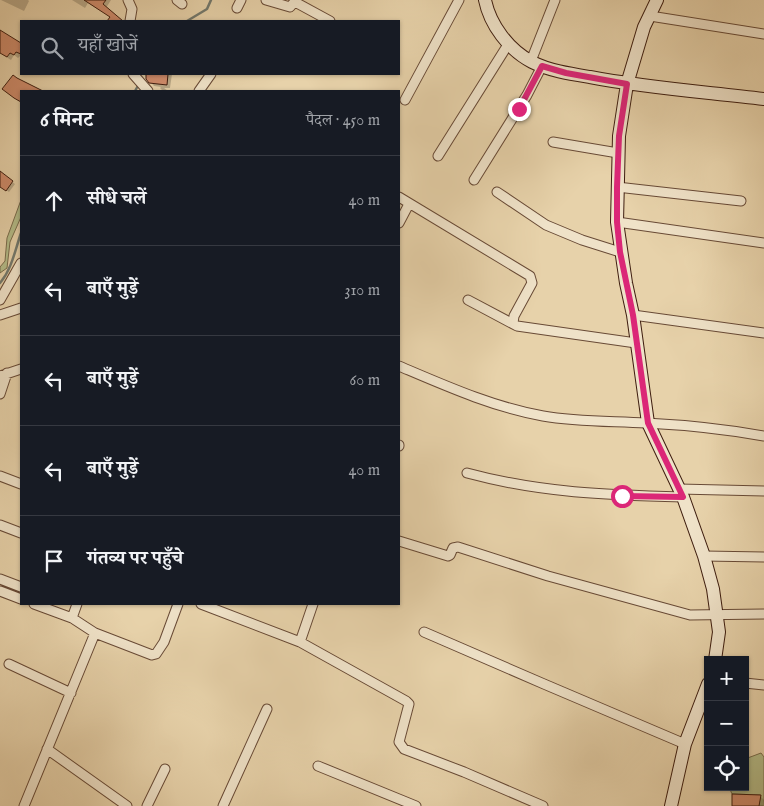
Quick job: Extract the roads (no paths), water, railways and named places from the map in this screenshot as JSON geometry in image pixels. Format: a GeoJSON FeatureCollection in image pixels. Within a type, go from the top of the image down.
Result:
{"type":"FeatureCollection","features":[{"type":"Feature","properties":{"kind":"street"},"geometry":{"type":"LineString","coordinates":[[128,0],[132,9],[130,20]]}},
{"type":"Feature","properties":{"kind":"street"},"geometry":{"type":"LineString","coordinates":[[266,0],[290,7],[296,1],[328,20]]}},
{"type":"Feature","properties":{"kind":"street"},"geometry":{"type":"LineString","coordinates":[[405,100],[459,0]]}},
{"type":"Feature","properties":{"kind":"street"},"geometry":{"type":"LineString","coordinates":[[485,0],[492,23],[518,53],[536,64],[566,73],[627,84],[764,99]]}},
{"type":"Feature","properties":{"kind":"street"},"geometry":{"type":"LineString","coordinates":[[474,180],[523,102],[555,0]]}},
{"type":"Feature","properties":{"kind":"street"},"geometry":{"type":"LineString","coordinates":[[657,0],[644,27],[627,84],[619,136],[617,222],[620,252],[633,315],[648,423],[681,493],[704,556],[713,589],[720,632],[716,656]]}},
{"type":"Feature","properties":{"kind":"street"},"geometry":{"type":"LineString","coordinates":[[650,16],[764,34]]}},
{"type":"Feature","properties":{"kind":"street"},"geometry":{"type":"LineString","coordinates":[[438,156],[509,43]]}},
{"type":"Feature","properties":{"kind":"street"},"geometry":{"type":"LineString","coordinates":[[200,90],[210,75]]}},
{"type":"Feature","properties":{"kind":"street"},"geometry":{"type":"LineString","coordinates":[[553,142],[618,153]]}},
{"type":"Feature","properties":{"kind":"street"},"geometry":{"type":"LineString","coordinates":[[617,187],[741,201]]}},
{"type":"Feature","properties":{"kind":"street"},"geometry":{"type":"LineString","coordinates":[[497,192],[546,225],[582,240],[620,252]]}},
{"type":"Feature","properties":{"kind":"street"},"geometry":{"type":"LineString","coordinates":[[400,199],[530,276],[532,284],[514,316],[514,324]]}},
{"type":"Feature","properties":{"kind":"street"},"geometry":{"type":"LineString","coordinates":[[400,221],[409,204]]}},
{"type":"Feature","properties":{"kind":"street"},"geometry":{"type":"LineString","coordinates":[[617,222],[764,243]]}},
{"type":"Feature","properties":{"kind":"street"},"geometry":{"type":"LineString","coordinates":[[0,300],[20,265]]}},
{"type":"Feature","properties":{"kind":"street"},"geometry":{"type":"LineString","coordinates":[[468,300],[517,326],[636,343]]}},
{"type":"Feature","properties":{"kind":"street"},"geometry":{"type":"LineString","coordinates":[[0,315],[20,308]]}},
{"type":"Feature","properties":{"kind":"street"},"geometry":{"type":"LineString","coordinates":[[633,315],[764,333]]}},
{"type":"Feature","properties":{"kind":"street"},"geometry":{"type":"LineString","coordinates":[[400,366],[470,396],[514,409],[573,420],[648,423],[764,436]]}},
{"type":"Feature","properties":{"kind":"street"},"geometry":{"type":"LineString","coordinates":[[0,394],[4,375],[20,369]]}},
{"type":"Feature","properties":{"kind":"street"},"geometry":{"type":"LineString","coordinates":[[466,473],[503,482],[569,493],[764,491]]}},
{"type":"Feature","properties":{"kind":"street"},"geometry":{"type":"LineString","coordinates":[[0,476],[20,484]]}},
{"type":"Feature","properties":{"kind":"street"},"geometry":{"type":"LineString","coordinates":[[0,525],[20,533]]}},
{"type":"Feature","properties":{"kind":"street"},"geometry":{"type":"LineString","coordinates":[[400,541],[448,556],[453,548],[458,547],[548,576],[690,616],[764,614]]}},
{"type":"Feature","properties":{"kind":"street"},"geometry":{"type":"LineString","coordinates":[[704,556],[764,557]]}},
{"type":"Feature","properties":{"kind":"street"},"geometry":{"type":"LineString","coordinates":[[0,579],[20,587]]}},
{"type":"Feature","properties":{"kind":"street"},"geometry":{"type":"LineString","coordinates":[[0,591],[20,599]]}},
{"type":"Feature","properties":{"kind":"street"},"geometry":{"type":"LineString","coordinates":[[37,605],[72,618],[96,633],[148,654],[156,654],[164,642],[178,605]]}},
{"type":"Feature","properties":{"kind":"street"},"geometry":{"type":"LineString","coordinates":[[204,605],[300,642],[406,701],[409,704],[408,711],[399,742],[404,749],[543,806]]}},
{"type":"Feature","properties":{"kind":"street"},"geometry":{"type":"LineString","coordinates":[[300,642],[313,605]]}},
{"type":"Feature","properties":{"kind":"street"},"geometry":{"type":"LineString","coordinates":[[72,618],[76,606]]}},
{"type":"Feature","properties":{"kind":"street"},"geometry":{"type":"LineString","coordinates":[[424,632],[685,744]]}},
{"type":"Feature","properties":{"kind":"street"},"geometry":{"type":"LineString","coordinates":[[24,806],[96,633]]}},
{"type":"Feature","properties":{"kind":"street"},"geometry":{"type":"LineString","coordinates":[[9,664],[71,693]]}},
{"type":"Feature","properties":{"kind":"street"},"geometry":{"type":"LineString","coordinates":[[749,683],[764,685]]}},
{"type":"Feature","properties":{"kind":"street"},"geometry":{"type":"LineString","coordinates":[[670,806],[685,744],[704,694]]}},
{"type":"Feature","properties":{"kind":"street"},"geometry":{"type":"LineString","coordinates":[[223,806],[267,709]]}},
{"type":"Feature","properties":{"kind":"street"},"geometry":{"type":"LineString","coordinates":[[47,749],[127,806]]}},
{"type":"Feature","properties":{"kind":"street"},"geometry":{"type":"LineString","coordinates":[[318,766],[416,806]]}},
{"type":"Feature","properties":{"kind":"street"},"geometry":{"type":"LineString","coordinates":[[147,806],[165,769]]}},
{"type":"Feature","properties":{"kind":"waterway"},"geometry":{"type":"LineString","coordinates":[[189,20],[207,9],[211,0]]}},
{"type":"Feature","properties":{"kind":"waterway"},"geometry":{"type":"LineString","coordinates":[[136,90],[139,84]]}},
{"type":"Feature","properties":{"kind":"waterway"},"geometry":{"type":"LineString","coordinates":[[0,283],[10,266],[20,236]]}}]}
